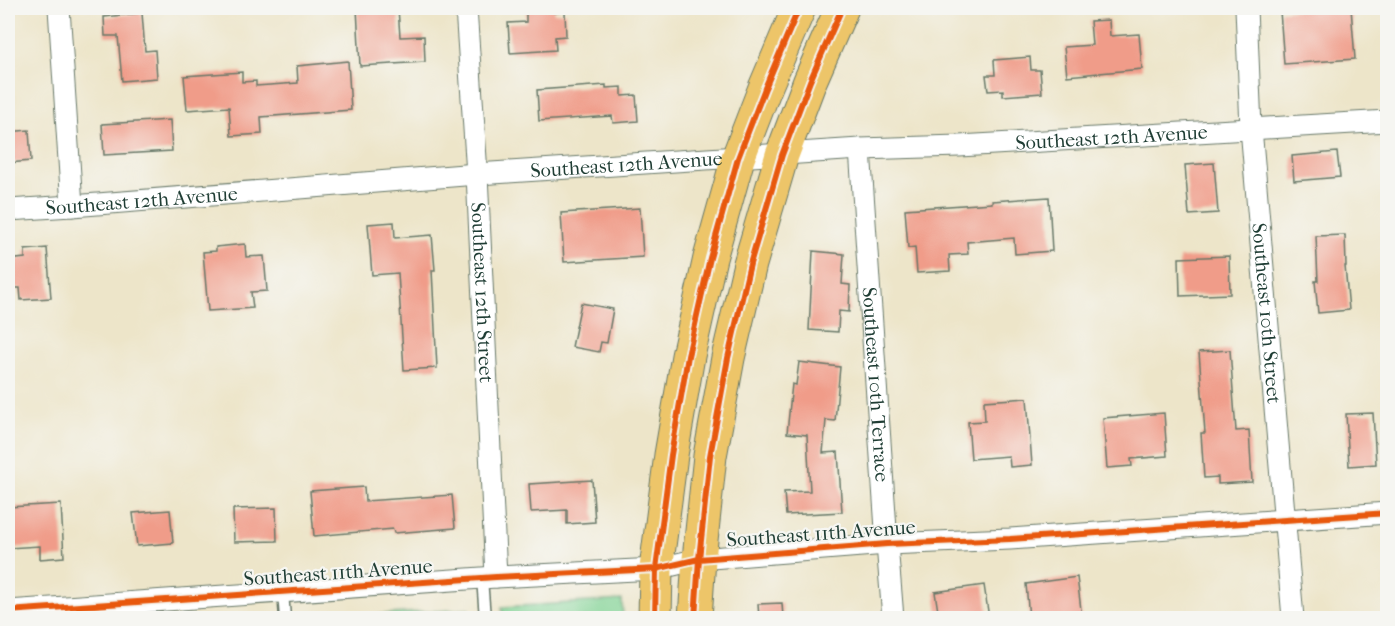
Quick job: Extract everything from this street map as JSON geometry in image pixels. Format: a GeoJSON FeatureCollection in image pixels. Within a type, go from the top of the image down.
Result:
{"type":"FeatureCollection","features":[{"type":"Feature","properties":{"kind":"highway"},"geometry":{"type":"LineString","coordinates":[[655,618],[656,569],[671,455],[688,356],[710,258],[738,158],[799,8]]}},
{"type":"Feature","properties":{"kind":"highway"},"geometry":{"type":"LineString","coordinates":[[695,618],[710,456],[728,358],[750,264],[782,155],[810,81],[842,8]]}},
{"type":"Feature","properties":{"kind":"street"},"geometry":{"type":"LineString","coordinates":[[59,8],[72,206]]}},
{"type":"Feature","properties":{"kind":"street","name":"Southeast 12th Street"},"geometry":{"type":"LineString","coordinates":[[466,8],[477,174],[489,578]]}},
{"type":"Feature","properties":{"kind":"street","name":"Southeast 10th Street"},"geometry":{"type":"LineString","coordinates":[[1246,8],[1251,128],[1293,618]]}},
{"type":"Feature","properties":{"kind":"street","name":"Southeast 12th Avenue"},"geometry":{"type":"LineString","coordinates":[[8,210],[477,174],[860,149],[971,145],[1388,121]]}},
{"type":"Feature","properties":{"kind":"street","name":"Southeast 10th Terrace"},"geometry":{"type":"LineString","coordinates":[[860,149],[893,618]]}},
{"type":"Feature","properties":{"kind":"street","name":"Southeast 11th Avenue"},"geometry":{"type":"LineString","coordinates":[[8,611],[489,578],[656,569],[699,559],[886,544],[1010,539],[1388,513]]}},
{"type":"Feature","properties":{"kind":"lane"},"geometry":{"type":"LineString","coordinates":[[484,618],[489,578]]}},
{"type":"Feature","properties":{"kind":"lane"},"geometry":{"type":"LineString","coordinates":[[283,592],[285,618]]}},
{"type":"Feature","properties":{"kind":"green space"},"geometry":{"type":"Polygon","coordinates":[[[622,600],[623,618],[503,618],[502,607],[622,600]]]}},
{"type":"Feature","properties":{"kind":"green space"},"geometry":{"type":"Polygon","coordinates":[[[469,609],[469,618],[327,618],[469,609]]]}},
{"type":"Feature","properties":{"kind":"building"},"geometry":{"type":"Polygon","coordinates":[[[357,8],[398,8],[400,37],[424,36],[425,62],[360,66],[357,8]]]}},
{"type":"Feature","properties":{"kind":"building"},"geometry":{"type":"Polygon","coordinates":[[[526,8],[554,8],[554,13],[565,12],[566,36],[555,37],[556,50],[510,53],[508,23],[526,22],[526,8]]]}},
{"type":"Feature","properties":{"kind":"building"},"geometry":{"type":"Polygon","coordinates":[[[1351,8],[1355,59],[1284,64],[1280,11],[1351,8]]]}},
{"type":"Feature","properties":{"kind":"building"},"geometry":{"type":"Polygon","coordinates":[[[142,13],[145,51],[155,50],[157,78],[122,81],[118,36],[105,36],[104,17],[142,13]]]}},
{"type":"Feature","properties":{"kind":"building"},"geometry":{"type":"Polygon","coordinates":[[[1109,20],[1110,36],[1139,34],[1142,69],[1067,76],[1064,47],[1092,45],[1090,21],[1109,20]]]}},
{"type":"Feature","properties":{"kind":"building"},"geometry":{"type":"Polygon","coordinates":[[[1030,57],[1031,70],[1040,70],[1042,93],[1003,96],[1003,90],[988,91],[986,75],[995,75],[994,60],[1030,57]]]}},
{"type":"Feature","properties":{"kind":"building"},"geometry":{"type":"Polygon","coordinates":[[[348,61],[351,110],[261,117],[262,134],[231,136],[229,107],[187,110],[184,76],[242,72],[242,82],[256,81],[256,86],[298,83],[297,66],[348,61]]]}},
{"type":"Feature","properties":{"kind":"building"},"geometry":{"type":"Polygon","coordinates":[[[606,85],[606,88],[622,87],[622,96],[636,95],[638,121],[613,123],[612,116],[539,121],[537,90],[606,85]]]}},
{"type":"Feature","properties":{"kind":"building"},"geometry":{"type":"Polygon","coordinates":[[[170,120],[172,151],[104,155],[102,124],[170,120]]]}},
{"type":"Feature","properties":{"kind":"building"},"geometry":{"type":"Polygon","coordinates":[[[29,130],[31,161],[8,163],[8,132],[29,130]]]}},
{"type":"Feature","properties":{"kind":"building"},"geometry":{"type":"Polygon","coordinates":[[[1337,152],[1340,177],[1294,181],[1292,156],[1337,152]]]}},
{"type":"Feature","properties":{"kind":"building"},"geometry":{"type":"Polygon","coordinates":[[[1214,163],[1218,213],[1189,215],[1185,165],[1214,163]]]}},
{"type":"Feature","properties":{"kind":"building"},"geometry":{"type":"Polygon","coordinates":[[[1049,197],[1052,251],[1015,254],[1014,238],[967,242],[968,254],[949,255],[950,271],[917,273],[915,247],[908,248],[905,209],[1049,197]]]}},
{"type":"Feature","properties":{"kind":"building"},"geometry":{"type":"Polygon","coordinates":[[[640,208],[643,257],[564,262],[561,213],[640,208]]]}},
{"type":"Feature","properties":{"kind":"building"},"geometry":{"type":"Polygon","coordinates":[[[394,222],[395,238],[432,235],[437,368],[404,370],[398,273],[372,275],[368,224],[394,222]]]}},
{"type":"Feature","properties":{"kind":"building"},"geometry":{"type":"Polygon","coordinates":[[[1345,235],[1349,310],[1318,313],[1315,281],[1318,281],[1316,236],[1345,235]]]}},
{"type":"Feature","properties":{"kind":"building"},"geometry":{"type":"Polygon","coordinates":[[[245,244],[246,257],[264,256],[267,291],[251,292],[253,308],[208,311],[203,252],[216,251],[216,247],[245,244]]]}},
{"type":"Feature","properties":{"kind":"building"},"geometry":{"type":"Polygon","coordinates":[[[47,248],[51,298],[21,300],[20,288],[8,288],[8,260],[25,258],[25,250],[47,248]]]}},
{"type":"Feature","properties":{"kind":"building"},"geometry":{"type":"Polygon","coordinates":[[[813,251],[844,254],[842,284],[850,285],[849,312],[839,311],[838,332],[809,330],[813,251]]]}},
{"type":"Feature","properties":{"kind":"building"},"geometry":{"type":"Polygon","coordinates":[[[1229,256],[1230,294],[1180,296],[1179,258],[1229,256]]]}},
{"type":"Feature","properties":{"kind":"building"},"geometry":{"type":"Polygon","coordinates":[[[581,303],[613,309],[607,343],[601,342],[599,352],[572,347],[581,303]]]}},
{"type":"Feature","properties":{"kind":"building"},"geometry":{"type":"Polygon","coordinates":[[[1230,350],[1236,431],[1249,430],[1252,482],[1218,484],[1218,477],[1204,478],[1201,433],[1205,433],[1199,352],[1230,350]]]}},
{"type":"Feature","properties":{"kind":"building"},"geometry":{"type":"Polygon","coordinates":[[[799,362],[840,367],[835,421],[826,420],[823,453],[838,452],[842,512],[786,515],[784,492],[810,491],[807,435],[787,433],[792,384],[796,385],[799,362]]]}},
{"type":"Feature","properties":{"kind":"building"},"geometry":{"type":"Polygon","coordinates":[[[1027,398],[1032,465],[1010,467],[1009,456],[971,459],[968,422],[985,421],[984,401],[1027,398]]]}},
{"type":"Feature","properties":{"kind":"building"},"geometry":{"type":"Polygon","coordinates":[[[1164,413],[1167,456],[1131,459],[1132,466],[1107,468],[1103,418],[1164,413]]]}},
{"type":"Feature","properties":{"kind":"building"},"geometry":{"type":"Polygon","coordinates":[[[1373,413],[1376,464],[1349,466],[1346,414],[1373,413]]]}},
{"type":"Feature","properties":{"kind":"building"},"geometry":{"type":"Polygon","coordinates":[[[592,480],[595,522],[567,524],[567,510],[531,512],[529,484],[592,480]]]}},
{"type":"Feature","properties":{"kind":"building"},"geometry":{"type":"Polygon","coordinates":[[[364,487],[365,501],[452,495],[455,528],[394,533],[393,529],[314,536],[310,491],[364,487]]]}},
{"type":"Feature","properties":{"kind":"building"},"geometry":{"type":"Polygon","coordinates":[[[61,504],[64,557],[40,559],[40,546],[8,548],[8,507],[61,504]]]}},
{"type":"Feature","properties":{"kind":"building"},"geometry":{"type":"Polygon","coordinates":[[[276,508],[277,541],[234,542],[233,509],[276,508]]]}},
{"type":"Feature","properties":{"kind":"building"},"geometry":{"type":"Polygon","coordinates":[[[170,510],[173,543],[137,546],[133,513],[170,510]]]}},
{"type":"Feature","properties":{"kind":"building"},"geometry":{"type":"Polygon","coordinates":[[[1077,577],[1082,618],[1029,618],[1026,584],[1077,577]]]}},
{"type":"Feature","properties":{"kind":"building"},"geometry":{"type":"Polygon","coordinates":[[[984,585],[989,618],[939,618],[935,592],[984,585]]]}},
{"type":"Feature","properties":{"kind":"building"},"geometry":{"type":"Polygon","coordinates":[[[782,603],[783,618],[759,618],[758,604],[782,603]]]}},
{"type":"Feature","properties":{"kind":"cycle path"},"geometry":{"type":"LineString","coordinates":[[655,618],[656,569],[671,455],[688,356],[710,258],[738,158],[799,8]]}},
{"type":"Feature","properties":{"kind":"cycle path"},"geometry":{"type":"LineString","coordinates":[[695,618],[710,456],[728,358],[750,264],[782,155],[810,81],[842,8]]}},
{"type":"Feature","properties":{"kind":"cycle path"},"geometry":{"type":"LineString","coordinates":[[8,611],[496,577],[656,569],[699,559],[887,544],[1010,539],[1388,513]]}}]}
